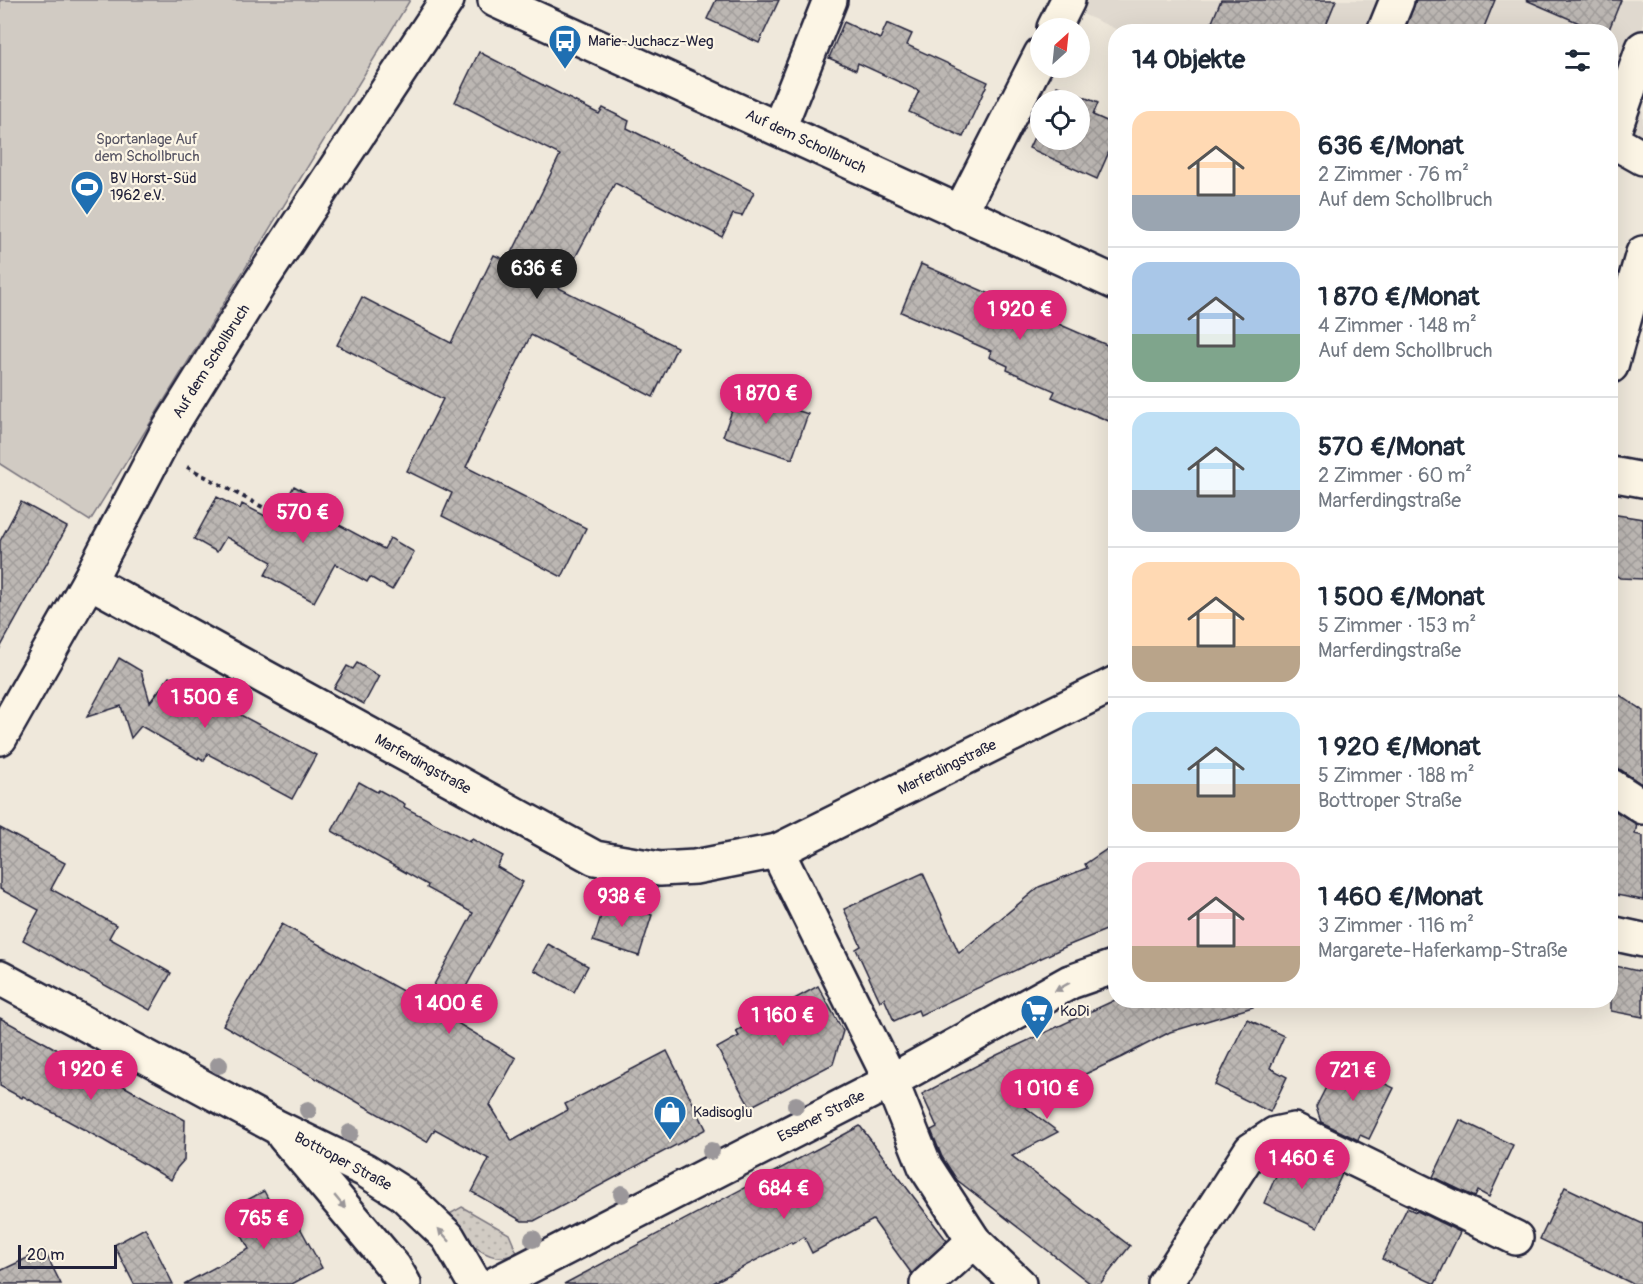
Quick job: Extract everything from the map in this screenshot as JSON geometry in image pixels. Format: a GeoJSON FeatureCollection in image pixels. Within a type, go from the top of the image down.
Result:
{"type":"FeatureCollection","features":[{"type":"Feature","properties":{"kind":"street","name":"Auf dem Schollbruch"},"geometry":{"type":"LineString","coordinates":[[0,738],[90,581],[166,434],[261,282],[447,0]]}},
{"type":"Feature","properties":{"kind":"street","name":"Auf dem Schollbruch"},"geometry":{"type":"LineString","coordinates":[[495,0],[1108,279]]}},
{"type":"Feature","properties":{"kind":"street"},"geometry":{"type":"LineString","coordinates":[[779,128],[830,0]]}},
{"type":"Feature","properties":{"kind":"street"},"geometry":{"type":"LineString","coordinates":[[1059,18],[1068,0]]}},
{"type":"Feature","properties":{"kind":"street"},"geometry":{"type":"LineString","coordinates":[[1387,24],[1397,0]]}},
{"type":"Feature","properties":{"kind":"street"},"geometry":{"type":"LineString","coordinates":[[1618,120],[1643,48]]}},
{"type":"Feature","properties":{"kind":"street"},"geometry":{"type":"LineString","coordinates":[[960,213],[1030,76]]}},
{"type":"Feature","properties":{"kind":"street"},"geometry":{"type":"LineString","coordinates":[[1618,144],[1643,158]]}},
{"type":"Feature","properties":{"kind":"street"},"geometry":{"type":"LineString","coordinates":[[1618,341],[1643,253]]}},
{"type":"Feature","properties":{"kind":"street"},"geometry":{"type":"LineString","coordinates":[[1618,475],[1643,480]]}},
{"type":"Feature","properties":{"kind":"street","name":"Marferdingstraße"},"geometry":{"type":"LineString","coordinates":[[90,581],[595,858],[660,869],[695,867],[777,851],[1108,687]]}},
{"type":"Feature","properties":{"kind":"street"},"geometry":{"type":"LineString","coordinates":[[1618,791],[1643,807]]}},
{"type":"Feature","properties":{"kind":"street"},"geometry":{"type":"LineString","coordinates":[[777,851],[891,1081],[925,1166],[974,1241],[1019,1284]]}},
{"type":"Feature","properties":{"kind":"street"},"geometry":{"type":"LineString","coordinates":[[1618,935],[1643,940]]}},
{"type":"Feature","properties":{"kind":"street","name":"Essener Straße"},"geometry":{"type":"LineString","coordinates":[[495,1284],[891,1081],[1070,982],[1108,969]]}},
{"type":"Feature","properties":{"kind":"street","name":"Bottroper Straße"},"geometry":{"type":"LineString","coordinates":[[0,978],[275,1126],[365,1170],[403,1194],[448,1237],[475,1284]]}},
{"type":"Feature","properties":{"kind":"street","name":"Bottroper Straße"},"geometry":{"type":"LineString","coordinates":[[275,1126],[394,1267],[404,1284]]}},
{"type":"Feature","properties":{"kind":"street"},"geometry":{"type":"LineString","coordinates":[[1165,1284],[1251,1150],[1275,1134],[1294,1130],[1516,1238]]}},
{"type":"Feature","properties":{"kind":"street"},"geometry":{"type":"LineString","coordinates":[[927,1284],[974,1241]]}},
{"type":"Feature","properties":{"kind":"path"},"geometry":{"type":"LineString","coordinates":[[157,452],[272,512]]}},
{"type":"Feature","properties":{"kind":"shaded area"},"geometry":{"type":"Polygon","coordinates":[[[1052,0],[1643,0],[1643,147],[1618,137],[1618,24],[1108,26],[1052,0]]]}},
{"type":"Feature","properties":{"kind":"green space","name":"Sportanlage Auf dem Schollbruch"},"geometry":{"type":"Polygon","coordinates":[[[0,0],[410,0],[90,521],[0,464],[0,0]]]}},
{"type":"Feature","properties":{"kind":"green space"},"geometry":{"type":"Polygon","coordinates":[[[462,1207],[509,1234],[517,1253],[506,1257],[496,1257],[486,1254],[468,1241],[446,1216],[462,1207]]]}},
{"type":"Feature","properties":{"kind":"building"},"geometry":{"type":"Polygon","coordinates":[[[716,0],[779,0],[759,43],[707,19],[716,0]]]}},
{"type":"Feature","properties":{"kind":"building"},"geometry":{"type":"Polygon","coordinates":[[[1221,0],[1336,0],[1326,24],[1211,24],[1221,0]]]}},
{"type":"Feature","properties":{"kind":"building"},"geometry":{"type":"Polygon","coordinates":[[[1416,0],[1495,0],[1485,24],[1407,24],[1416,0]]]}},
{"type":"Feature","properties":{"kind":"building"},"geometry":{"type":"Polygon","coordinates":[[[1526,0],[1621,0],[1611,24],[1582,24],[1526,0]]]}},
{"type":"Feature","properties":{"kind":"building"},"geometry":{"type":"Polygon","coordinates":[[[844,22],[880,39],[887,23],[912,34],[907,45],[988,82],[963,137],[909,112],[919,91],[858,63],[856,70],[829,58],[844,22]]]}},
{"type":"Feature","properties":{"kind":"building"},"geometry":{"type":"Polygon","coordinates":[[[479,52],[599,114],[603,108],[629,121],[627,128],[754,192],[742,216],[733,214],[722,237],[615,183],[559,288],[677,347],[653,397],[531,335],[504,389],[466,467],[586,528],[562,577],[442,516],[452,493],[407,471],[443,399],[337,345],[362,297],[451,343],[494,255],[508,261],[560,155],[455,102],[479,52]]]}},
{"type":"Feature","properties":{"kind":"building"},"geometry":{"type":"Polygon","coordinates":[[[1057,86],[1067,90],[1055,90],[1057,86]]]}},
{"type":"Feature","properties":{"kind":"building"},"geometry":{"type":"Polygon","coordinates":[[[1090,100],[1098,103],[1093,115],[1108,122],[1108,154],[1097,179],[1033,150],[1090,150],[1090,100]]]}},
{"type":"Feature","properties":{"kind":"building"},"geometry":{"type":"Polygon","coordinates":[[[921,264],[1108,346],[1108,421],[1052,397],[1055,391],[1007,370],[1008,366],[989,357],[991,351],[901,312],[921,264]]]}},
{"type":"Feature","properties":{"kind":"building"},"geometry":{"type":"Polygon","coordinates":[[[739,391],[808,414],[792,459],[723,436],[739,391]]]}},
{"type":"Feature","properties":{"kind":"building"},"geometry":{"type":"Polygon","coordinates":[[[294,486],[333,508],[328,519],[384,549],[390,538],[414,552],[392,590],[370,577],[367,582],[335,564],[314,602],[265,575],[272,562],[226,537],[217,552],[194,539],[217,497],[240,509],[242,504],[275,521],[294,486]]]}},
{"type":"Feature","properties":{"kind":"building"},"geometry":{"type":"Polygon","coordinates":[[[21,502],[67,527],[0,648],[0,541],[21,502]]]}},
{"type":"Feature","properties":{"kind":"building"},"geometry":{"type":"Polygon","coordinates":[[[1618,515],[1643,519],[1643,579],[1618,577],[1618,515]]]}},
{"type":"Feature","properties":{"kind":"building"},"geometry":{"type":"Polygon","coordinates":[[[119,658],[141,671],[150,702],[169,677],[316,755],[292,799],[208,754],[204,761],[199,757],[198,759],[141,726],[131,738],[121,706],[87,717],[119,658]]]}},
{"type":"Feature","properties":{"kind":"building"},"geometry":{"type":"Polygon","coordinates":[[[357,663],[379,676],[364,704],[334,688],[347,666],[353,669],[357,663]]]}},
{"type":"Feature","properties":{"kind":"building"},"geometry":{"type":"Polygon","coordinates":[[[1618,694],[1643,711],[1643,785],[1618,769],[1618,694]]]}},
{"type":"Feature","properties":{"kind":"building"},"geometry":{"type":"Polygon","coordinates":[[[359,782],[405,804],[404,807],[470,842],[472,839],[503,856],[497,867],[523,882],[449,1018],[516,1058],[490,1105],[512,1141],[568,1110],[565,1104],[667,1051],[706,1129],[534,1221],[522,1221],[472,1192],[489,1159],[435,1129],[427,1142],[223,1025],[282,924],[424,1003],[473,913],[332,831],[359,782]]]}},
{"type":"Feature","properties":{"kind":"building"},"geometry":{"type":"Polygon","coordinates":[[[1618,812],[1637,824],[1635,834],[1643,836],[1643,900],[1618,895],[1618,812]]]}},
{"type":"Feature","properties":{"kind":"building"},"geometry":{"type":"Polygon","coordinates":[[[0,828],[65,863],[51,889],[116,925],[109,938],[171,973],[150,1010],[23,940],[39,910],[0,889],[0,828]]]}},
{"type":"Feature","properties":{"kind":"building"},"geometry":{"type":"Polygon","coordinates":[[[1108,848],[1108,929],[920,1015],[918,1010],[894,1021],[884,998],[880,1001],[856,949],[861,946],[844,909],[923,873],[959,953],[1039,887],[1087,868],[1085,864],[1108,848]]]}},
{"type":"Feature","properties":{"kind":"building"},"geometry":{"type":"Polygon","coordinates":[[[606,900],[652,915],[639,956],[593,941],[606,900]]]}},
{"type":"Feature","properties":{"kind":"building"},"geometry":{"type":"Polygon","coordinates":[[[548,944],[588,966],[574,992],[534,970],[548,944]]]}},
{"type":"Feature","properties":{"kind":"building"},"geometry":{"type":"Polygon","coordinates":[[[1618,967],[1643,972],[1643,1017],[1611,1011],[1611,1008],[1618,1008],[1618,967]]]}},
{"type":"Feature","properties":{"kind":"building"},"geometry":{"type":"Polygon","coordinates":[[[818,986],[843,1031],[833,1064],[750,1107],[717,1048],[739,1036],[736,1031],[818,986]]]}},
{"type":"Feature","properties":{"kind":"building"},"geometry":{"type":"Polygon","coordinates":[[[1108,1003],[1108,1008],[1250,1008],[1170,1032],[1021,1104],[1058,1132],[1012,1156],[1130,1246],[1100,1284],[1091,1284],[957,1180],[942,1157],[931,1130],[937,1127],[922,1094],[997,1055],[1108,1003]]]}},
{"type":"Feature","properties":{"kind":"building"},"geometry":{"type":"Polygon","coordinates":[[[0,1018],[185,1120],[184,1160],[171,1180],[23,1096],[22,1098],[0,1086],[0,1018]]]}},
{"type":"Feature","properties":{"kind":"building"},"geometry":{"type":"Polygon","coordinates":[[[1247,1019],[1284,1036],[1270,1068],[1287,1077],[1270,1112],[1215,1085],[1247,1019]]]}},
{"type":"Feature","properties":{"kind":"building"},"geometry":{"type":"Polygon","coordinates":[[[1339,1062],[1394,1088],[1369,1139],[1360,1135],[1358,1140],[1321,1122],[1316,1107],[1339,1062]]]}},
{"type":"Feature","properties":{"kind":"building"},"geometry":{"type":"Polygon","coordinates":[[[1460,1120],[1513,1145],[1489,1197],[1478,1191],[1475,1197],[1433,1177],[1460,1120]]]}},
{"type":"Feature","properties":{"kind":"building"},"geometry":{"type":"Polygon","coordinates":[[[860,1126],[947,1241],[912,1274],[873,1220],[812,1253],[804,1237],[792,1244],[791,1242],[711,1284],[564,1284],[860,1126]]]}},
{"type":"Feature","properties":{"kind":"building"},"geometry":{"type":"Polygon","coordinates":[[[1287,1151],[1337,1175],[1336,1171],[1342,1174],[1317,1228],[1264,1203],[1287,1151]]]}},
{"type":"Feature","properties":{"kind":"building"},"geometry":{"type":"Polygon","coordinates":[[[1565,1187],[1643,1224],[1643,1284],[1633,1284],[1540,1239],[1565,1187]]]}},
{"type":"Feature","properties":{"kind":"building"},"geometry":{"type":"Polygon","coordinates":[[[264,1191],[285,1230],[298,1224],[322,1268],[292,1284],[184,1284],[249,1249],[228,1210],[264,1191]]]}},
{"type":"Feature","properties":{"kind":"building"},"geometry":{"type":"Polygon","coordinates":[[[1407,1208],[1460,1232],[1435,1284],[1382,1259],[1407,1208]]]}},
{"type":"Feature","properties":{"kind":"building"},"geometry":{"type":"Polygon","coordinates":[[[145,1228],[173,1284],[134,1284],[114,1245],[145,1228]]]}},
{"type":"Feature","properties":{"kind":"building"},"geometry":{"type":"Polygon","coordinates":[[[44,1250],[61,1284],[0,1284],[0,1271],[44,1250]]]}},
{"type":"Feature","properties":{"kind":"place","name":"Marie-Juchacz-Weg"},"geometry":{"type":"Point","coordinates":[565,70]}},
{"type":"Feature","properties":{"kind":"place","name":"BV Horst-Süd 1962 e.V."},"geometry":{"type":"Point","coordinates":[87,216]}},
{"type":"Feature","properties":{"kind":"place","name":"KoDi"},"geometry":{"type":"Point","coordinates":[1037,1040]}},
{"type":"Feature","properties":{"kind":"place","name":"Kadisoglu"},"geometry":{"type":"Point","coordinates":[670,1141]}}]}
